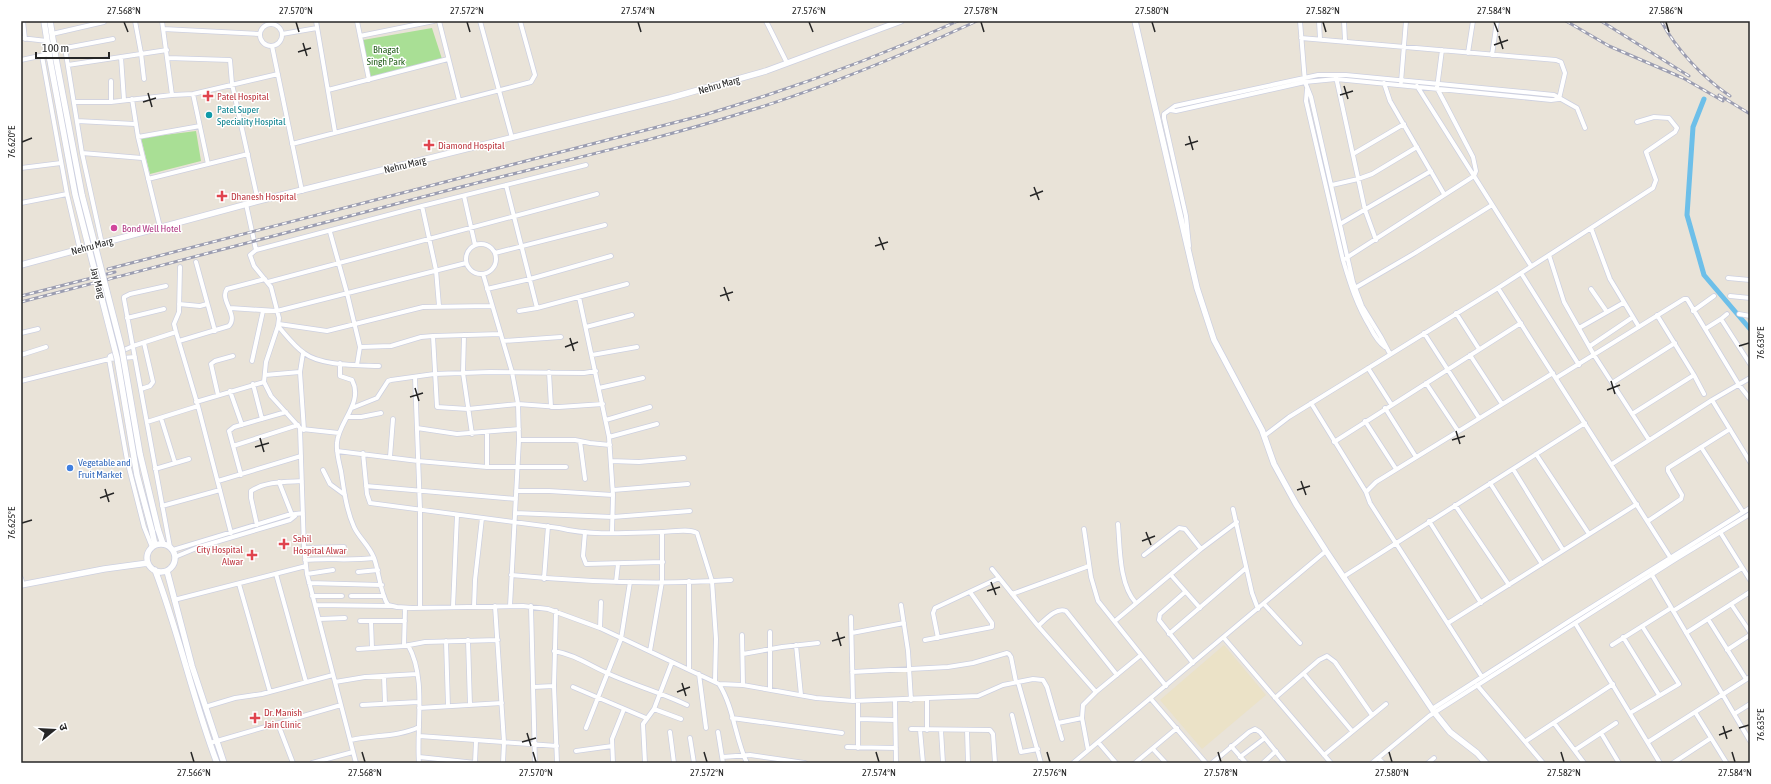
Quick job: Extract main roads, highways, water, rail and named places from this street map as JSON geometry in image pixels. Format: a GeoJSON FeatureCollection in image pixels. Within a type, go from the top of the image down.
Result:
{"type":"FeatureCollection","features":[{"type":"Feature","properties":{"kind":"waterway"},"geometry":{"type":"LineString","coordinates":[[1704,99],[1693,127],[1687,215],[1704,275],[1750,329]]}},
{"type":"Feature","properties":{"kind":"railway"},"geometry":{"type":"LineString","coordinates":[[108,269],[704,115],[769,95],[833,72],[896,48],[958,21]]}},
{"type":"Feature","properties":{"kind":"railway"},"geometry":{"type":"LineString","coordinates":[[21,302],[720,120],[786,99],[841,79],[896,57],[977,21]]}},
{"type":"Feature","properties":{"kind":"railway"},"geometry":{"type":"LineString","coordinates":[[1566,21],[1609,46],[1683,78],[1723,101]]}},
{"type":"Feature","properties":{"kind":"railway"},"geometry":{"type":"LineString","coordinates":[[1601,21],[1689,76]]}},
{"type":"Feature","properties":{"kind":"railway"},"geometry":{"type":"LineString","coordinates":[[1661,21],[1667,32],[1682,52],[1700,72],[1730,96]]}},
{"type":"Feature","properties":{"kind":"railway"},"geometry":{"type":"LineString","coordinates":[[1719,95],[1750,114]]}},
{"type":"Feature","properties":{"kind":"railway"},"geometry":{"type":"LineString","coordinates":[[21,296],[115,272]]}},
{"type":"Feature","properties":{"kind":"place","name":"Patel Hospital"},"geometry":{"type":"Point","coordinates":[208,96]}},
{"type":"Feature","properties":{"kind":"place","name":"Patel Super Speciality Hospital"},"geometry":{"type":"Point","coordinates":[209,115]}},
{"type":"Feature","properties":{"kind":"place","name":"Diamond Hospital"},"geometry":{"type":"Point","coordinates":[429,145]}},
{"type":"Feature","properties":{"kind":"place","name":"Dhanesh Hospital"},"geometry":{"type":"Point","coordinates":[222,196]}},
{"type":"Feature","properties":{"kind":"place","name":"Bond Well Hotel"},"geometry":{"type":"Point","coordinates":[114,228]}},
{"type":"Feature","properties":{"kind":"place","name":"Vegetable and Fruit Market"},"geometry":{"type":"Point","coordinates":[70,468]}},
{"type":"Feature","properties":{"kind":"place","name":"Sahil Hospital Alwar"},"geometry":{"type":"Point","coordinates":[284,544]}},
{"type":"Feature","properties":{"kind":"place","name":"City Hospital Alwar"},"geometry":{"type":"Point","coordinates":[252,555]}},
{"type":"Feature","properties":{"kind":"place","name":"Dr. Manish Jain Clinic"},"geometry":{"type":"Point","coordinates":[255,718]}},
{"type":"Feature","properties":{"kind":"park label","name":"Bhagat Singh Park"},"geometry":{"type":"Point","coordinates":[386,54]}}]}
